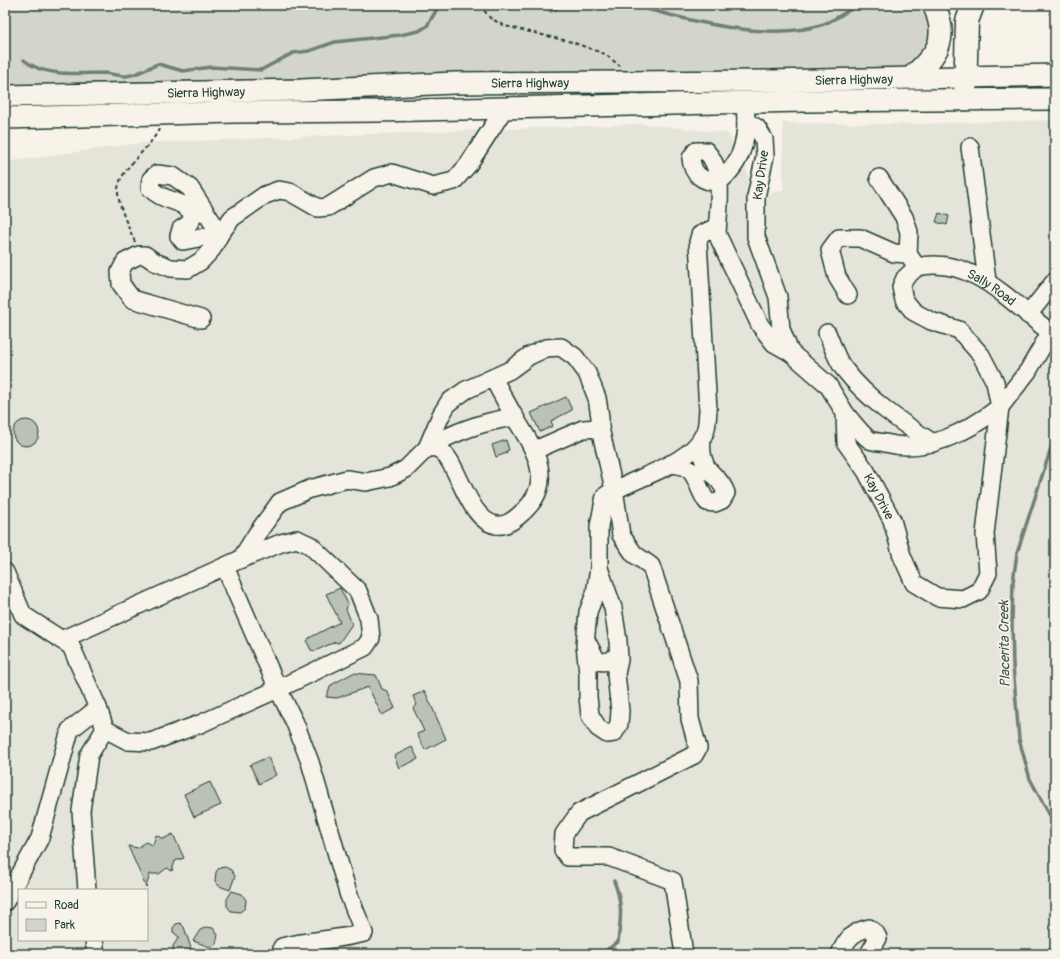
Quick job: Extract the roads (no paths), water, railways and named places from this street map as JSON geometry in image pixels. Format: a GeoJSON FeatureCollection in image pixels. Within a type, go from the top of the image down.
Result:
{"type":"FeatureCollection","features":[{"type":"Feature","properties":{"kind":"highway"},"geometry":{"type":"LineString","coordinates":[[912,77],[930,61],[941,43],[942,31],[939,17],[934,5]]}},
{"type":"Feature","properties":{"kind":"highway"},"geometry":{"type":"LineString","coordinates":[[965,99],[967,21],[973,5]]}},
{"type":"Feature","properties":{"kind":"main road","name":"Sierra Highway"},"geometry":{"type":"LineString","coordinates":[[5,96],[504,83],[769,81],[1055,75]]}},
{"type":"Feature","properties":{"kind":"main road"},"geometry":{"type":"LineString","coordinates":[[504,83],[504,108]]}},
{"type":"Feature","properties":{"kind":"main road","name":"Sierra Highway"},"geometry":{"type":"LineString","coordinates":[[5,118],[235,112],[504,108],[745,112],[965,99],[1055,99]]}},
{"type":"Feature","properties":{"kind":"street"},"geometry":{"type":"LineString","coordinates":[[201,319],[132,299],[121,284],[120,272],[125,262],[139,254],[145,255],[154,262],[171,268],[188,269],[201,261],[212,249],[220,234],[232,218],[265,195],[279,190],[290,192],[318,208],[328,207],[374,178],[392,173],[433,186],[454,181],[468,165],[504,108]]}},
{"type":"Feature","properties":{"kind":"street"},"geometry":{"type":"LineString","coordinates":[[745,112],[746,137],[741,154],[736,163],[719,182],[717,234],[760,325],[774,343],[790,352]]}},
{"type":"Feature","properties":{"kind":"street","name":"Kay Drive"},"geometry":{"type":"LineString","coordinates":[[745,112],[764,139],[765,156],[756,197],[756,237],[778,297],[781,329],[790,352],[828,385],[845,413],[846,443],[866,471],[892,520],[902,556],[914,582],[937,597],[963,599],[979,591],[988,573],[985,534],[1000,407]]}},
{"type":"Feature","properties":{"kind":"street"},"geometry":{"type":"LineString","coordinates":[[970,147],[987,281]]}},
{"type":"Feature","properties":{"kind":"street"},"geometry":{"type":"LineString","coordinates":[[157,174],[172,176],[190,188],[220,234],[183,241],[179,236],[180,230],[188,225],[194,215],[186,206],[157,196],[150,188],[151,180],[157,174]]}},
{"type":"Feature","properties":{"kind":"street"},"geometry":{"type":"LineString","coordinates":[[879,178],[904,217],[909,232],[912,260],[901,287],[904,300],[914,312],[931,321],[959,330],[981,355],[995,382],[1000,407]]}},
{"type":"Feature","properties":{"kind":"street"},"geometry":{"type":"LineString","coordinates":[[670,464],[688,468],[694,473],[702,495],[707,502],[715,503],[722,500],[726,493],[723,484],[706,467],[701,452],[702,438],[707,423],[708,410],[698,242],[700,235],[705,231],[710,230],[717,234]]}},
{"type":"Feature","properties":{"kind":"street","name":"Sally Road"},"geometry":{"type":"LineString","coordinates":[[848,295],[837,277],[830,250],[839,238],[860,238],[894,254],[930,264],[952,265],[987,281],[1053,335]]}},
{"type":"Feature","properties":{"kind":"street"},"geometry":{"type":"LineString","coordinates":[[1028,315],[1055,281]]}},
{"type":"Feature","properties":{"kind":"street"},"geometry":{"type":"LineString","coordinates":[[827,333],[843,368],[864,390],[914,431],[934,443]]}},
{"type":"Feature","properties":{"kind":"street"},"geometry":{"type":"LineString","coordinates":[[845,413],[870,440],[894,446],[920,447],[945,440],[984,419],[1000,407],[1028,371],[1053,335]]}},
{"type":"Feature","properties":{"kind":"street"},"geometry":{"type":"LineString","coordinates":[[427,448],[441,415],[449,402],[466,390],[510,370],[529,356],[546,348],[561,347],[575,357],[586,374],[597,398],[600,428],[614,489],[621,535],[634,554],[651,566],[689,681],[690,719],[698,748],[694,755],[579,813],[564,834],[563,850],[568,857],[610,857],[673,881],[684,954]]}},
{"type":"Feature","properties":{"kind":"street"},"geometry":{"type":"LineString","coordinates":[[427,448],[436,448],[444,453],[470,503],[483,517],[495,525],[504,524],[516,519],[534,499],[539,487],[540,469],[535,450],[514,417],[493,378]]}},
{"type":"Feature","properties":{"kind":"street"},"geometry":{"type":"LineString","coordinates":[[241,559],[280,502],[310,489],[347,479],[366,482],[390,477],[406,469],[427,448],[443,439],[487,421],[514,417]]}},
{"type":"Feature","properties":{"kind":"street"},"geometry":{"type":"LineString","coordinates":[[535,450],[583,429],[600,428]]}},
{"type":"Feature","properties":{"kind":"street"},"geometry":{"type":"LineString","coordinates":[[599,568],[612,608],[618,641],[616,674],[620,711],[619,724],[614,733],[607,734],[598,728],[590,715],[585,640],[588,612],[595,594],[599,568],[599,526],[604,496],[614,489],[636,481],[670,464],[694,448],[702,438]]}},
{"type":"Feature","properties":{"kind":"street"},"geometry":{"type":"LineString","coordinates":[[5,572],[23,615],[61,640],[71,646],[106,730],[128,741],[152,742],[200,724],[278,689],[365,647],[371,638],[369,618],[358,591],[310,545],[297,540],[281,543],[241,559],[61,640]]}},
{"type":"Feature","properties":{"kind":"street"},"geometry":{"type":"LineString","coordinates":[[224,567],[296,727],[310,762],[348,893],[364,933],[340,939],[306,941],[282,947],[284,954]]}},
{"type":"Feature","properties":{"kind":"street"},"geometry":{"type":"LineString","coordinates":[[585,640],[597,661],[605,663],[613,660],[618,654]]}},
{"type":"Feature","properties":{"kind":"street"},"geometry":{"type":"LineString","coordinates":[[5,902],[40,838],[70,730],[98,708]]}},
{"type":"Feature","properties":{"kind":"street"},"geometry":{"type":"LineString","coordinates":[[88,889],[81,811],[89,755],[106,730]]}},
{"type":"Feature","properties":{"kind":"street"},"geometry":{"type":"LineString","coordinates":[[840,954],[853,934],[869,928],[878,938],[869,954]]}},
{"type":"Feature","properties":{"kind":"street"},"geometry":{"type":"LineString","coordinates":[[94,941],[96,954]]}},
{"type":"Feature","properties":{"kind":"waterway"},"geometry":{"type":"LineString","coordinates":[[24,60],[32,66],[42,70],[74,74],[105,73],[123,76],[135,74],[158,64],[183,71],[211,67],[261,70],[293,53],[309,51],[335,42],[400,35],[419,31],[427,26],[437,9],[443,5]]}},
{"type":"Feature","properties":{"kind":"waterway"},"geometry":{"type":"LineString","coordinates":[[496,5],[502,8],[524,5]]}},
{"type":"Feature","properties":{"kind":"waterway"},"geometry":{"type":"LineString","coordinates":[[545,5],[551,11],[563,5]]}},
{"type":"Feature","properties":{"kind":"waterway"},"geometry":{"type":"LineString","coordinates":[[633,5],[702,23],[754,30],[779,31],[803,29],[824,24],[858,5]]}},
{"type":"Feature","properties":{"kind":"waterway","name":"Placerita Creek"},"geometry":{"type":"LineString","coordinates":[[1055,436],[1017,553],[1013,582],[1012,622],[1013,665],[1019,739],[1030,779],[1055,825]]}},
{"type":"Feature","properties":{"kind":"waterway"},"geometry":{"type":"LineString","coordinates":[[601,954],[618,942],[620,904],[614,881]]}}]}
